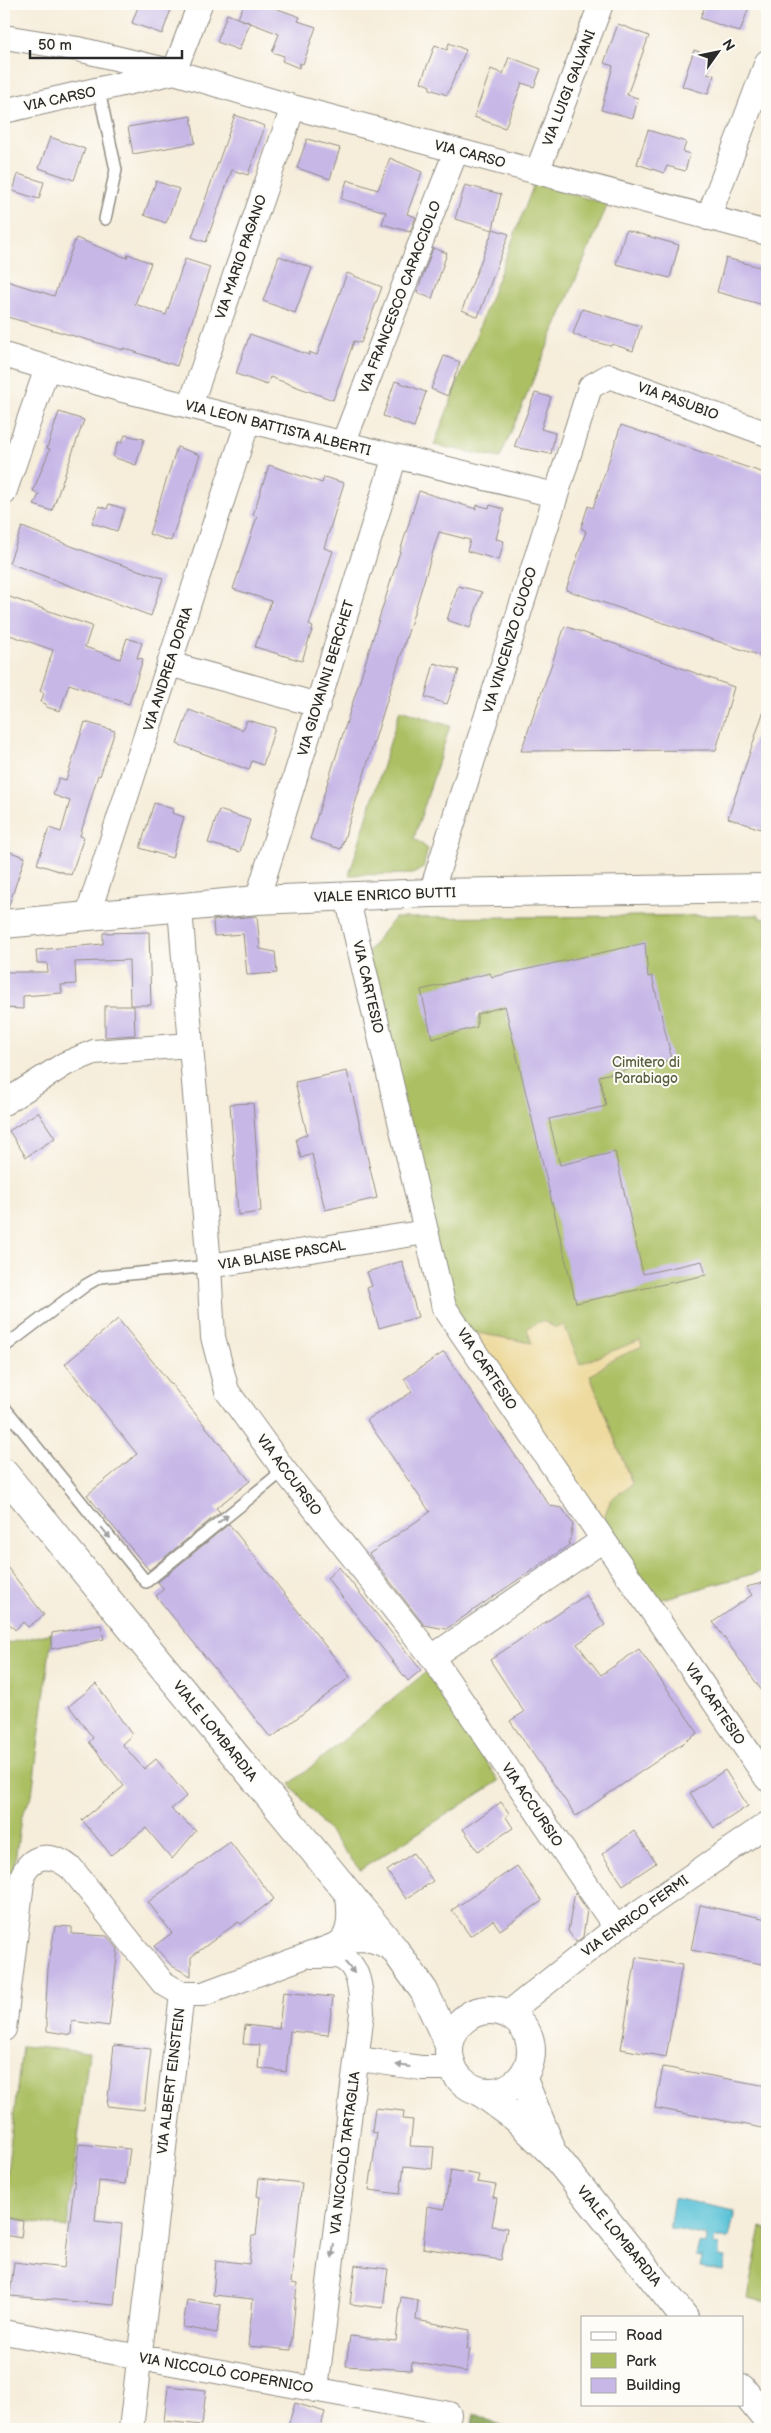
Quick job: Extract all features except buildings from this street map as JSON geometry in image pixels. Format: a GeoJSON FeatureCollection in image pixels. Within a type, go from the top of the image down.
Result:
{"type":"FeatureCollection","features":[{"type":"Feature","properties":{"kind":"main road","name":"VIALE ENRICO BUTTI"},"geometry":{"type":"LineString","coordinates":[[4,924],[257,900],[431,892],[767,888]]}},
{"type":"Feature","properties":{"kind":"main road","name":"VIALE LOMBARDIA"},"geometry":{"type":"LineString","coordinates":[[4,1473],[395,1950],[424,1991],[458,2078],[516,2118],[555,2156],[683,2316]]}},
{"type":"Feature","properties":{"kind":"main road","name":"VIALE LOMBARDIA"},"geometry":{"type":"LineString","coordinates":[[424,1991],[470,2015]]}},
{"type":"Feature","properties":{"kind":"main road"},"geometry":{"type":"LineString","coordinates":[[450,2056],[456,2028],[470,2015],[488,2010],[507,2014],[518,2020],[530,2042],[529,2066],[522,2077],[503,2091],[479,2091]]}},
{"type":"Feature","properties":{"kind":"main road","name":"VIALE LOMBARDIA"},"geometry":{"type":"LineString","coordinates":[[522,2077],[555,2156]]}},
{"type":"Feature","properties":{"kind":"main road"},"geometry":{"type":"LineString","coordinates":[[744,2391],[767,2420]]}},
{"type":"Feature","properties":{"kind":"street"},"geometry":{"type":"LineString","coordinates":[[174,72],[200,4]]}},
{"type":"Feature","properties":{"kind":"street","name":"VIA LUIGI GALVANI"},"geometry":{"type":"LineString","coordinates":[[537,172],[601,4]]}},
{"type":"Feature","properties":{"kind":"street","name":"VIA CARSO"},"geometry":{"type":"LineString","coordinates":[[4,37],[78,49],[174,72],[293,107],[767,233]]}},
{"type":"Feature","properties":{"kind":"street"},"geometry":{"type":"LineString","coordinates":[[708,218],[767,62]]}},
{"type":"Feature","properties":{"kind":"street","name":"VIA CARSO"},"geometry":{"type":"LineString","coordinates":[[4,111],[99,91],[174,72]]}},
{"type":"Feature","properties":{"kind":"street","name":"VIA MARIO PAGANO"},"geometry":{"type":"LineString","coordinates":[[190,406],[293,107]]}},
{"type":"Feature","properties":{"kind":"street","name":"VIA FRANCESCO CARACCIOLO"},"geometry":{"type":"LineString","coordinates":[[343,444],[456,151]]}},
{"type":"Feature","properties":{"kind":"street","name":"VIA LEON BATTISTA ALBERTI"},"geometry":{"type":"LineString","coordinates":[[4,354],[119,390],[555,496]]}},
{"type":"Feature","properties":{"kind":"street"},"geometry":{"type":"LineString","coordinates":[[4,493],[47,368]]}},
{"type":"Feature","properties":{"kind":"street","name":"VIA PASUBIO"},"geometry":{"type":"LineString","coordinates":[[590,387],[609,376],[767,434]]}},
{"type":"Feature","properties":{"kind":"street","name":"VIA VINCENZO CUOCO"},"geometry":{"type":"LineString","coordinates":[[431,892],[590,387]]}},
{"type":"Feature","properties":{"kind":"street","name":"VIA ANDREA DORIA"},"geometry":{"type":"LineString","coordinates":[[87,917],[248,421]]}},
{"type":"Feature","properties":{"kind":"street","name":"VIA GIOVANNI BERCHET"},"geometry":{"type":"LineString","coordinates":[[257,900],[395,456]]}},
{"type":"Feature","properties":{"kind":"street"},"geometry":{"type":"LineString","coordinates":[[169,664],[318,705]]}},
{"type":"Feature","properties":{"kind":"street","name":"VIA CARTESIO"},"geometry":{"type":"LineString","coordinates":[[347,897],[444,1307],[767,1779]]}},
{"type":"Feature","properties":{"kind":"street","name":"VIA BLAISE PASCAL"},"geometry":{"type":"LineString","coordinates":[[180,908],[209,1266],[426,1232]]}},
{"type":"Feature","properties":{"kind":"street"},"geometry":{"type":"LineString","coordinates":[[4,1103],[65,1064],[94,1052],[191,1045]]}},
{"type":"Feature","properties":{"kind":"street","name":"VIA ACCURSIO"},"geometry":{"type":"LineString","coordinates":[[209,1266],[213,1337],[226,1391],[284,1470],[432,1657],[616,1928]]}},
{"type":"Feature","properties":{"kind":"street"},"geometry":{"type":"LineString","coordinates":[[432,1657],[603,1540]]}},
{"type":"Feature","properties":{"kind":"street","name":"VIA ENRICO FERMI"},"geometry":{"type":"LineString","coordinates":[[507,2014],[616,1928],[767,1824]]}},
{"type":"Feature","properties":{"kind":"street"},"geometry":{"type":"LineString","coordinates":[[4,2029],[23,1874],[33,1860],[41,1857],[59,1860],[72,1870],[163,1982],[171,1990],[182,1994]]}},
{"type":"Feature","properties":{"kind":"street"},"geometry":{"type":"LineString","coordinates":[[342,1940],[349,1922],[348,1893]]}},
{"type":"Feature","properties":{"kind":"street"},"geometry":{"type":"LineString","coordinates":[[342,1940],[361,1937],[376,1941],[395,1950]]}},
{"type":"Feature","properties":{"kind":"street","name":"VIA ALBERT EINSTEIN"},"geometry":{"type":"LineString","coordinates":[[131,2429],[182,1994],[204,1994],[306,1956],[342,1940]]}},
{"type":"Feature","properties":{"kind":"street","name":"VIA NICCOLÒ TARTAGLIA"},"geometry":{"type":"LineString","coordinates":[[306,1956],[340,1958],[354,1970],[361,1990],[362,2013],[316,2390]]}},
{"type":"Feature","properties":{"kind":"street"},"geometry":{"type":"LineString","coordinates":[[356,2064],[367,2060],[422,2068],[450,2056]]}},
{"type":"Feature","properties":{"kind":"street","name":"VIA NICCOLÒ COPERNICO"},"geometry":{"type":"LineString","coordinates":[[4,2332],[316,2390],[447,2422]]}},
{"type":"Feature","properties":{"kind":"lane"},"geometry":{"type":"LineString","coordinates":[[99,91],[116,170],[105,220]]}},
{"type":"Feature","properties":{"kind":"lane"},"geometry":{"type":"LineString","coordinates":[[4,1347],[86,1285],[100,1277],[209,1266]]}},
{"type":"Feature","properties":{"kind":"lane"},"geometry":{"type":"LineString","coordinates":[[4,1407],[146,1582],[284,1470]]}},
{"type":"Feature","properties":{"kind":"green space"},"geometry":{"type":"Polygon","coordinates":[[[534,184],[608,204],[500,458],[434,445],[534,184]]]}},
{"type":"Feature","properties":{"kind":"green space"},"geometry":{"type":"Polygon","coordinates":[[[400,710],[450,726],[414,838],[428,849],[423,868],[413,874],[349,875],[400,710]]]}},
{"type":"Feature","properties":{"kind":"green space","name":"Cimitero di Parabiago"},"geometry":{"type":"Polygon","coordinates":[[[759,915],[761,919],[767,918],[767,1570],[652,1602],[601,1525],[611,1499],[632,1483],[590,1376],[610,1361],[641,1346],[580,1364],[556,1328],[545,1322],[533,1343],[466,1331],[450,1303],[367,953],[394,918],[759,915]],[[490,973],[421,991],[477,1019],[484,1012],[496,992],[490,973]]]}},
{"type":"Feature","properties":{"kind":"green space"},"geometry":{"type":"Polygon","coordinates":[[[52,1633],[32,1795],[21,1818],[6,1925],[4,1925],[4,1644],[52,1633]]]}},
{"type":"Feature","properties":{"kind":"green space"},"geometry":{"type":"Polygon","coordinates":[[[426,1672],[499,1781],[360,1870],[290,1784],[426,1672]]]}},
{"type":"Feature","properties":{"kind":"green space"},"geometry":{"type":"Polygon","coordinates":[[[22,2046],[89,2052],[67,2228],[4,2217],[4,2198],[22,2046]]]}},
{"type":"Feature","properties":{"kind":"green space"},"geometry":{"type":"Polygon","coordinates":[[[761,2227],[767,2229],[767,2302],[747,2298],[761,2227]]]}},
{"type":"Feature","properties":{"kind":"green space"},"geometry":{"type":"Polygon","coordinates":[[[474,2413],[509,2429],[471,2429],[474,2413]]]}},
{"type":"Feature","properties":{"kind":"sand"},"geometry":{"type":"Polygon","coordinates":[[[538,1322],[545,1322],[556,1328],[564,1325],[580,1364],[640,1340],[642,1346],[610,1361],[590,1376],[632,1484],[611,1499],[601,1525],[466,1331],[532,1343],[527,1329],[538,1322]]]}},
{"type":"Feature","properties":{"kind":"water"},"geometry":{"type":"Polygon","coordinates":[[[674,2198],[735,2211],[729,2238],[715,2238],[713,2244],[719,2246],[719,2257],[726,2258],[723,2271],[700,2268],[702,2257],[696,2256],[699,2243],[705,2244],[706,2236],[669,2228],[674,2198]]]}}]}
